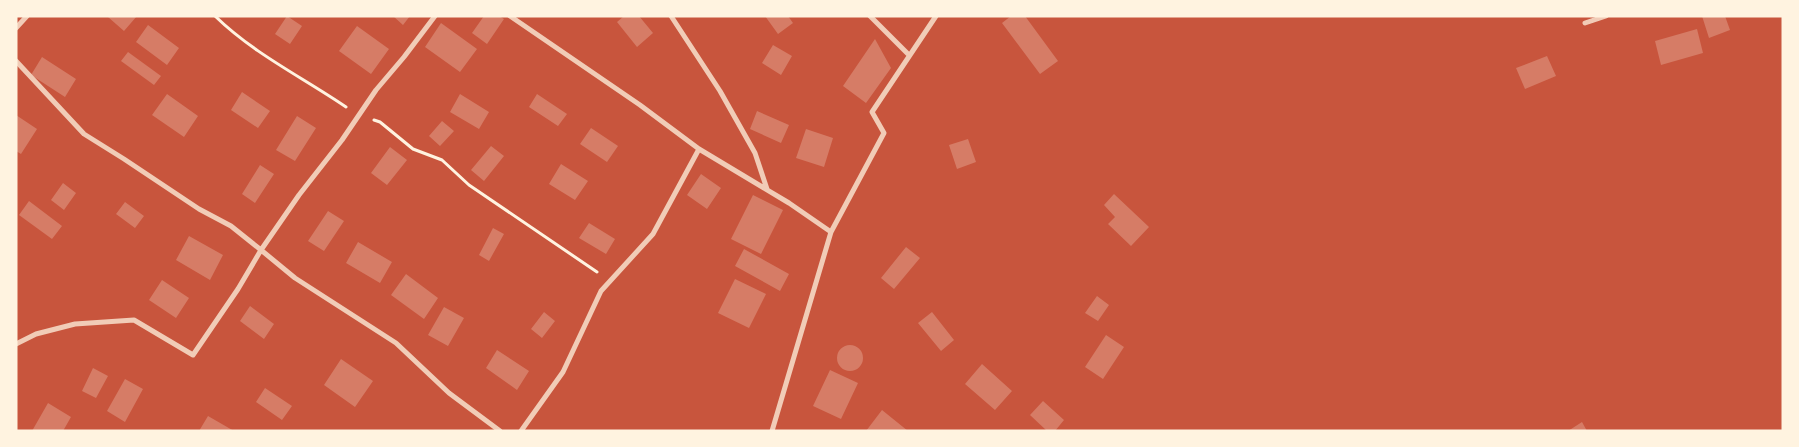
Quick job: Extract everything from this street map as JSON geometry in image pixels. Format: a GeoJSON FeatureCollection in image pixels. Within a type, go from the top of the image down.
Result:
{"type":"FeatureCollection","features":[{"type":"Feature","properties":{"kind":"street"},"geometry":{"type":"LineString","coordinates":[[16,28],[27,16]]}},
{"type":"Feature","properties":{"kind":"street"},"geometry":{"type":"LineString","coordinates":[[16,344],[36,334],[75,324],[134,320],[193,355],[299,195],[342,140],[376,90],[435,16]]}},
{"type":"Feature","properties":{"kind":"street"},"geometry":{"type":"LineString","coordinates":[[510,16],[640,105],[699,149],[767,189],[831,232]]}},
{"type":"Feature","properties":{"kind":"street"},"geometry":{"type":"LineString","coordinates":[[671,16],[720,91],[755,153],[767,189]]}},
{"type":"Feature","properties":{"kind":"street"},"geometry":{"type":"LineString","coordinates":[[870,16],[909,55]]}},
{"type":"Feature","properties":{"kind":"street"},"geometry":{"type":"LineString","coordinates":[[772,431],[831,232],[884,133],[872,112],[936,16]]}},
{"type":"Feature","properties":{"kind":"street"},"geometry":{"type":"LineString","coordinates":[[1585,23],[1606,16]]}},
{"type":"Feature","properties":{"kind":"street"},"geometry":{"type":"LineString","coordinates":[[16,61],[84,134],[199,209],[231,226],[295,278],[396,343],[449,393],[500,431]]}},
{"type":"Feature","properties":{"kind":"street"},"geometry":{"type":"LineString","coordinates":[[521,431],[563,372],[601,291],[653,234],[699,149]]}},
{"type":"Feature","properties":{"kind":"path"},"geometry":{"type":"LineString","coordinates":[[216,16],[272,62],[326,93],[359,115],[380,122],[413,149],[442,160],[469,185],[610,281]]}},
{"type":"Feature","properties":{"kind":"building"},"geometry":{"type":"Polygon","coordinates":[[[109,16],[137,16],[124,31],[109,16]]]}},
{"type":"Feature","properties":{"kind":"building"},"geometry":{"type":"Polygon","coordinates":[[[287,16],[302,26],[290,44],[275,34],[287,16]]]}},
{"type":"Feature","properties":{"kind":"building"},"geometry":{"type":"Polygon","coordinates":[[[393,16],[410,16],[403,25],[393,16]]]}},
{"type":"Feature","properties":{"kind":"building"},"geometry":{"type":"Polygon","coordinates":[[[484,16],[499,16],[504,19],[487,44],[472,33],[484,16]]]}},
{"type":"Feature","properties":{"kind":"building"},"geometry":{"type":"Polygon","coordinates":[[[624,16],[639,16],[653,33],[637,47],[617,22],[624,16]]]}},
{"type":"Feature","properties":{"kind":"building"},"geometry":{"type":"Polygon","coordinates":[[[765,16],[788,16],[793,23],[778,34],[765,16]]]}},
{"type":"Feature","properties":{"kind":"building"},"geometry":{"type":"Polygon","coordinates":[[[1011,16],[1025,16],[1058,61],[1040,74],[1002,23],[1011,16]]]}},
{"type":"Feature","properties":{"kind":"building"},"geometry":{"type":"Polygon","coordinates":[[[1702,16],[1725,16],[1730,30],[1709,38],[1702,16]]]}},
{"type":"Feature","properties":{"kind":"building"},"geometry":{"type":"Polygon","coordinates":[[[441,23],[477,49],[460,72],[425,47],[441,23]]]}},
{"type":"Feature","properties":{"kind":"building"},"geometry":{"type":"Polygon","coordinates":[[[148,25],[179,48],[167,65],[136,42],[148,25]]]}},
{"type":"Feature","properties":{"kind":"building"},"geometry":{"type":"Polygon","coordinates":[[[357,26],[389,49],[371,74],[339,51],[357,26]]]}},
{"type":"Feature","properties":{"kind":"building"},"geometry":{"type":"Polygon","coordinates":[[[1697,29],[1703,53],[1661,65],[1655,41],[1697,29]]]}},
{"type":"Feature","properties":{"kind":"building"},"geometry":{"type":"Polygon","coordinates":[[[875,39],[891,68],[866,103],[843,86],[875,39]]]}},
{"type":"Feature","properties":{"kind":"building"},"geometry":{"type":"Polygon","coordinates":[[[773,45],[792,56],[781,75],[762,63],[773,45]]]}},
{"type":"Feature","properties":{"kind":"building"},"geometry":{"type":"Polygon","coordinates":[[[128,52],[161,76],[154,85],[121,61],[128,52]]]}},
{"type":"Feature","properties":{"kind":"building"},"geometry":{"type":"Polygon","coordinates":[[[1547,56],[1556,76],[1525,89],[1516,68],[1547,56]]]}},
{"type":"Feature","properties":{"kind":"building"},"geometry":{"type":"Polygon","coordinates":[[[42,57],[76,79],[65,97],[31,75],[42,57]]]}},
{"type":"Feature","properties":{"kind":"building"},"geometry":{"type":"Polygon","coordinates":[[[242,92],[270,111],[258,128],[231,110],[242,92]]]}},
{"type":"Feature","properties":{"kind":"building"},"geometry":{"type":"Polygon","coordinates":[[[167,94],[198,116],[184,137],[152,115],[167,94]]]}},
{"type":"Feature","properties":{"kind":"building"},"geometry":{"type":"Polygon","coordinates":[[[460,94],[489,112],[479,129],[450,112],[460,94]]]}},
{"type":"Feature","properties":{"kind":"building"},"geometry":{"type":"Polygon","coordinates":[[[537,94],[567,114],[558,126],[529,107],[537,94]]]}},
{"type":"Feature","properties":{"kind":"building"},"geometry":{"type":"Polygon","coordinates":[[[757,111],[789,125],[781,143],[750,129],[757,111]]]}},
{"type":"Feature","properties":{"kind":"building"},"geometry":{"type":"Polygon","coordinates":[[[16,115],[37,129],[21,154],[16,151],[16,115]]]}},
{"type":"Feature","properties":{"kind":"building"},"geometry":{"type":"Polygon","coordinates":[[[297,116],[316,128],[295,161],[276,150],[297,116]]]}},
{"type":"Feature","properties":{"kind":"building"},"geometry":{"type":"Polygon","coordinates":[[[442,121],[454,131],[440,146],[429,136],[442,121]]]}},
{"type":"Feature","properties":{"kind":"building"},"geometry":{"type":"Polygon","coordinates":[[[591,128],[618,146],[607,162],[580,144],[591,128]]]}},
{"type":"Feature","properties":{"kind":"building"},"geometry":{"type":"Polygon","coordinates":[[[806,129],[833,138],[824,167],[796,158],[806,129]]]}},
{"type":"Feature","properties":{"kind":"building"},"geometry":{"type":"Polygon","coordinates":[[[968,139],[976,162],[957,169],[949,145],[968,139]]]}},
{"type":"Feature","properties":{"kind":"building"},"geometry":{"type":"Polygon","coordinates":[[[491,146],[504,156],[484,181],[471,170],[491,146]]]}},
{"type":"Feature","properties":{"kind":"building"},"geometry":{"type":"Polygon","coordinates":[[[390,147],[407,160],[387,185],[371,173],[390,147]]]}},
{"type":"Feature","properties":{"kind":"building"},"geometry":{"type":"Polygon","coordinates":[[[561,164],[588,181],[575,200],[549,184],[561,164]]]}},
{"type":"Feature","properties":{"kind":"building"},"geometry":{"type":"Polygon","coordinates":[[[260,165],[274,174],[255,203],[242,194],[260,165]]]}},
{"type":"Feature","properties":{"kind":"building"},"geometry":{"type":"Polygon","coordinates":[[[701,174],[721,188],[707,209],[687,195],[701,174]]]}},
{"type":"Feature","properties":{"kind":"building"},"geometry":{"type":"Polygon","coordinates":[[[63,183],[76,193],[64,210],[51,200],[63,183]]]}},
{"type":"Feature","properties":{"kind":"building"},"geometry":{"type":"Polygon","coordinates":[[[1114,194],[1149,227],[1131,246],[1108,224],[1115,217],[1104,205],[1114,194]]]}},
{"type":"Feature","properties":{"kind":"building"},"geometry":{"type":"Polygon","coordinates":[[[753,195],[783,210],[761,254],[731,239],[753,195]]]}},
{"type":"Feature","properties":{"kind":"building"},"geometry":{"type":"Polygon","coordinates":[[[29,201],[62,226],[52,239],[19,215],[29,201]]]}},
{"type":"Feature","properties":{"kind":"building"},"geometry":{"type":"Polygon","coordinates":[[[125,202],[144,216],[135,228],[116,214],[125,202]]]}},
{"type":"Feature","properties":{"kind":"building"},"geometry":{"type":"Polygon","coordinates":[[[328,211],[344,221],[324,251],[308,241],[328,211]]]}},
{"type":"Feature","properties":{"kind":"building"},"geometry":{"type":"Polygon","coordinates":[[[589,223],[615,239],[606,254],[579,238],[589,223]]]}},
{"type":"Feature","properties":{"kind":"building"},"geometry":{"type":"Polygon","coordinates":[[[493,228],[504,234],[489,261],[479,255],[493,228]]]}},
{"type":"Feature","properties":{"kind":"building"},"geometry":{"type":"Polygon","coordinates":[[[189,236],[223,255],[210,280],[176,260],[189,236]]]}},
{"type":"Feature","properties":{"kind":"building"},"geometry":{"type":"Polygon","coordinates":[[[358,242],[392,262],[380,283],[346,263],[358,242]]]}},
{"type":"Feature","properties":{"kind":"building"},"geometry":{"type":"Polygon","coordinates":[[[906,247],[920,258],[894,289],[881,278],[906,247]]]}},
{"type":"Feature","properties":{"kind":"building"},"geometry":{"type":"Polygon","coordinates":[[[744,249],[789,274],[780,291],[735,266],[744,249]]]}},
{"type":"Feature","properties":{"kind":"building"},"geometry":{"type":"Polygon","coordinates":[[[406,274],[438,298],[424,319],[391,295],[406,274]]]}},
{"type":"Feature","properties":{"kind":"building"},"geometry":{"type":"Polygon","coordinates":[[[735,279],[766,294],[749,328],[718,313],[735,279]]]}},
{"type":"Feature","properties":{"kind":"building"},"geometry":{"type":"Polygon","coordinates":[[[162,280],[189,298],[176,318],[149,300],[162,280]]]}},
{"type":"Feature","properties":{"kind":"building"},"geometry":{"type":"Polygon","coordinates":[[[1097,296],[1109,305],[1098,321],[1085,313],[1097,296]]]}},
{"type":"Feature","properties":{"kind":"building"},"geometry":{"type":"Polygon","coordinates":[[[250,306],[274,324],[264,339],[240,321],[250,306]]]}},
{"type":"Feature","properties":{"kind":"building"},"geometry":{"type":"Polygon","coordinates":[[[444,307],[464,318],[448,346],[428,335],[444,307]]]}},
{"type":"Feature","properties":{"kind":"building"},"geometry":{"type":"Polygon","coordinates":[[[544,312],[555,321],[542,338],[531,329],[544,312]]]}},
{"type":"Feature","properties":{"kind":"building"},"geometry":{"type":"Polygon","coordinates":[[[932,312],[954,340],[941,351],[918,323],[932,312]]]}},
{"type":"Feature","properties":{"kind":"building"},"geometry":{"type":"Polygon","coordinates":[[[1106,335],[1124,347],[1103,379],[1085,367],[1106,335]]]}},
{"type":"Feature","properties":{"kind":"building"},"geometry":{"type":"Polygon","coordinates":[[[850,345],[859,349],[863,358],[859,367],[850,371],[841,367],[837,358],[841,349],[850,345]]]}},
{"type":"Feature","properties":{"kind":"building"},"geometry":{"type":"Polygon","coordinates":[[[497,350],[529,371],[517,390],[486,368],[497,350]]]}},
{"type":"Feature","properties":{"kind":"building"},"geometry":{"type":"Polygon","coordinates":[[[341,359],[373,381],[355,407],[324,385],[341,359]]]}},
{"type":"Feature","properties":{"kind":"building"},"geometry":{"type":"Polygon","coordinates":[[[982,364],[1012,391],[995,410],[965,384],[982,364]]]}},
{"type":"Feature","properties":{"kind":"building"},"geometry":{"type":"Polygon","coordinates":[[[93,368],[108,376],[96,398],[82,391],[93,368]]]}},
{"type":"Feature","properties":{"kind":"building"},"geometry":{"type":"Polygon","coordinates":[[[830,370],[858,383],[841,419],[813,406],[830,370]]]}},
{"type":"Feature","properties":{"kind":"building"},"geometry":{"type":"Polygon","coordinates":[[[125,379],[143,389],[125,422],[107,411],[125,379]]]}},
{"type":"Feature","properties":{"kind":"building"},"geometry":{"type":"Polygon","coordinates":[[[265,388],[292,406],[282,420],[256,402],[265,388]]]}},
{"type":"Feature","properties":{"kind":"building"},"geometry":{"type":"Polygon","coordinates":[[[1043,401],[1064,420],[1055,431],[1047,431],[1030,415],[1043,401]]]}},
{"type":"Feature","properties":{"kind":"building"},"geometry":{"type":"Polygon","coordinates":[[[48,403],[71,417],[63,431],[32,431],[48,403]]]}},
{"type":"Feature","properties":{"kind":"building"},"geometry":{"type":"Polygon","coordinates":[[[882,410],[908,431],[866,431],[882,410]]]}},
{"type":"Feature","properties":{"kind":"building"},"geometry":{"type":"Polygon","coordinates":[[[208,416],[234,431],[199,431],[208,416]]]}},
{"type":"Feature","properties":{"kind":"building"},"geometry":{"type":"Polygon","coordinates":[[[1582,422],[1587,431],[1568,431],[1582,422]]]}}]}
